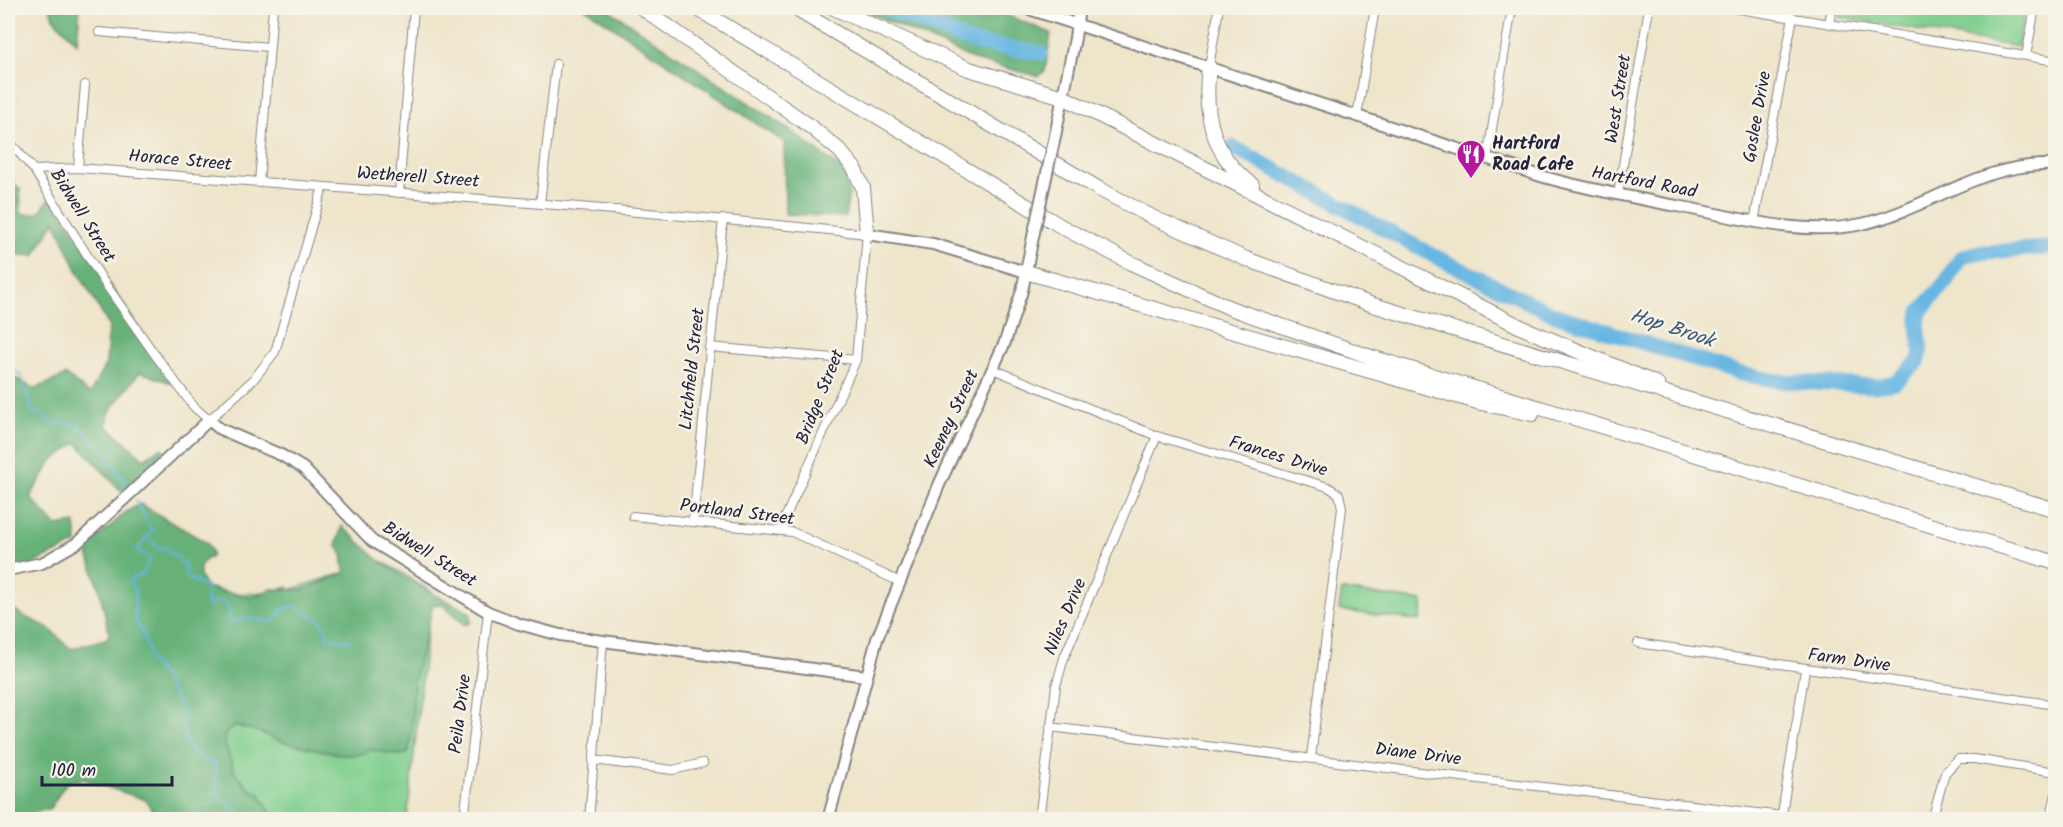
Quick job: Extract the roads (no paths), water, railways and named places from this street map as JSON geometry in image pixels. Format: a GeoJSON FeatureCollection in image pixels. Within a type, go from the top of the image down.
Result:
{"type":"FeatureCollection","features":[{"type":"Feature","properties":{"kind":"highway"},"geometry":{"type":"LineString","coordinates":[[642,8],[817,131],[839,150],[854,168],[863,188],[867,234]]}},
{"type":"Feature","properties":{"kind":"highway"},"geometry":{"type":"LineString","coordinates":[[696,8],[1042,215],[1155,275],[1230,308],[1310,338],[2055,563]]}},
{"type":"Feature","properties":{"kind":"highway"},"geometry":{"type":"LineString","coordinates":[[794,8],[1069,172],[1128,205],[1216,247],[1343,296],[2055,510]]}},
{"type":"Feature","properties":{"kind":"highway"},"geometry":{"type":"LineString","coordinates":[[834,8],[969,69],[1063,97],[1523,328],[1638,374],[1680,398]]}},
{"type":"Feature","properties":{"kind":"highway"},"geometry":{"type":"LineString","coordinates":[[1209,67],[1207,114],[1220,150],[1242,177],[1302,217]]}},
{"type":"Feature","properties":{"kind":"highway"},"geometry":{"type":"LineString","coordinates":[[1026,272],[1481,404],[1573,419]]}},
{"type":"Feature","properties":{"kind":"main road","name":"Hartford Road"},"geometry":{"type":"LineString","coordinates":[[1026,8],[1582,188],[1754,222],[1796,227],[1861,224],[1906,211],[1977,177],[2009,168],[2055,165]]}},
{"type":"Feature","properties":{"kind":"main road","name":"Keeney Street"},"geometry":{"type":"LineString","coordinates":[[828,819],[866,676],[900,582],[943,477],[993,369],[1014,316],[1035,232],[1079,8]]}},
{"type":"Feature","properties":{"kind":"main road","name":"Wetherell Street"},"geometry":{"type":"LineString","coordinates":[[867,234],[933,244],[1026,272]]}},
{"type":"Feature","properties":{"kind":"main road"},"geometry":{"type":"LineString","coordinates":[[8,570],[42,562],[77,543],[165,464],[209,420]]}},
{"type":"Feature","properties":{"kind":"main road","name":"Bidwell Street"},"geometry":{"type":"LineString","coordinates":[[209,420],[220,429],[281,455],[303,468],[372,541],[488,612],[519,624],[560,635],[866,676]]}},
{"type":"Feature","properties":{"kind":"street"},"geometry":{"type":"LineString","coordinates":[[259,183],[273,8]]}},
{"type":"Feature","properties":{"kind":"street"},"geometry":{"type":"LineString","coordinates":[[399,193],[414,8]]}},
{"type":"Feature","properties":{"kind":"street"},"geometry":{"type":"LineString","coordinates":[[1209,67],[1219,8]]}},
{"type":"Feature","properties":{"kind":"street"},"geometry":{"type":"LineString","coordinates":[[1356,116],[1375,8]]}},
{"type":"Feature","properties":{"kind":"street"},"geometry":{"type":"LineString","coordinates":[[1487,159],[1512,8]]}},
{"type":"Feature","properties":{"kind":"street","name":"West Street"},"geometry":{"type":"LineString","coordinates":[[1618,195],[1649,8]]}},
{"type":"Feature","properties":{"kind":"street"},"geometry":{"type":"LineString","coordinates":[[1733,8],[2055,62]]}},
{"type":"Feature","properties":{"kind":"street"},"geometry":{"type":"LineString","coordinates":[[1829,23],[1832,8]]}},
{"type":"Feature","properties":{"kind":"street"},"geometry":{"type":"LineString","coordinates":[[2026,56],[2035,8]]}},
{"type":"Feature","properties":{"kind":"street","name":"Goslee Drive"},"geometry":{"type":"LineString","coordinates":[[1754,222],[1792,17]]}},
{"type":"Feature","properties":{"kind":"street"},"geometry":{"type":"LineString","coordinates":[[99,32],[269,47]]}},
{"type":"Feature","properties":{"kind":"street"},"geometry":{"type":"LineString","coordinates":[[540,204],[556,64]]}},
{"type":"Feature","properties":{"kind":"street"},"geometry":{"type":"LineString","coordinates":[[78,168],[85,85]]}},
{"type":"Feature","properties":{"kind":"street","name":"Bidwell Street"},"geometry":{"type":"LineString","coordinates":[[8,140],[34,170],[104,282],[194,406],[209,420]]}},
{"type":"Feature","properties":{"kind":"street","name":"Horace Street"},"geometry":{"type":"LineString","coordinates":[[34,170],[78,168],[323,187]]}},
{"type":"Feature","properties":{"kind":"street"},"geometry":{"type":"LineString","coordinates":[[209,420],[253,380],[274,352],[323,187]]}},
{"type":"Feature","properties":{"kind":"street","name":"Wetherell Street"},"geometry":{"type":"LineString","coordinates":[[323,187],[723,219],[867,234]]}},
{"type":"Feature","properties":{"kind":"street","name":"Litchfield Street"},"geometry":{"type":"LineString","coordinates":[[693,522],[723,219]]}},
{"type":"Feature","properties":{"kind":"street","name":"Bridge Street"},"geometry":{"type":"LineString","coordinates":[[782,530],[785,518],[856,360],[867,234]]}},
{"type":"Feature","properties":{"kind":"street"},"geometry":{"type":"LineString","coordinates":[[710,347],[856,360]]}},
{"type":"Feature","properties":{"kind":"street","name":"Frances Drive"},"geometry":{"type":"LineString","coordinates":[[993,369],[1157,436],[1328,487],[1339,494],[1342,508],[1311,757]]}},
{"type":"Feature","properties":{"kind":"street","name":"Niles Drive"},"geometry":{"type":"LineString","coordinates":[[1039,819],[1056,686],[1064,658],[1157,436]]}},
{"type":"Feature","properties":{"kind":"street","name":"Portland Street"},"geometry":{"type":"LineString","coordinates":[[633,516],[782,530],[900,582]]}},
{"type":"Feature","properties":{"kind":"street","name":"Peila Drive"},"geometry":{"type":"LineString","coordinates":[[464,819],[488,612]]}},
{"type":"Feature","properties":{"kind":"street"},"geometry":{"type":"LineString","coordinates":[[589,819],[603,642]]}},
{"type":"Feature","properties":{"kind":"street","name":"Farm Drive"},"geometry":{"type":"LineString","coordinates":[[1638,643],[1805,670],[2055,705]]}},
{"type":"Feature","properties":{"kind":"street"},"geometry":{"type":"LineString","coordinates":[[1782,818],[1805,670]]}},
{"type":"Feature","properties":{"kind":"street","name":"Diane Drive"},"geometry":{"type":"LineString","coordinates":[[1050,727],[1311,757],[1782,818]]}},
{"type":"Feature","properties":{"kind":"street"},"geometry":{"type":"LineString","coordinates":[[1932,819],[1945,773],[1958,759],[1974,759],[2055,772]]}},
{"type":"Feature","properties":{"kind":"street"},"geometry":{"type":"LineString","coordinates":[[592,760],[673,770],[703,763]]}},
{"type":"Feature","properties":{"kind":"street"},"geometry":{"type":"LineString","coordinates":[[2050,819],[2055,794]]}},
{"type":"Feature","properties":{"kind":"waterway","name":"Hop Brook"},"geometry":{"type":"LineString","coordinates":[[885,8],[975,43],[1041,53]]}},
{"type":"Feature","properties":{"kind":"waterway","name":"Hop Brook"},"geometry":{"type":"LineString","coordinates":[[1233,147],[1432,255],[1553,314],[1741,374],[1778,381],[1875,386],[1895,382],[1918,362],[1921,352],[1918,324],[1920,312],[1947,280],[1960,258],[1974,253],[2056,247]]}},
{"type":"Feature","properties":{"kind":"waterway"},"geometry":{"type":"LineString","coordinates":[[12,369],[21,375],[33,412],[44,414],[49,422],[77,425],[103,450],[127,485]]}},
{"type":"Feature","properties":{"kind":"waterway"},"geometry":{"type":"LineString","coordinates":[[136,501],[152,530],[137,550],[150,558],[144,573],[131,579],[130,583],[135,590],[135,620],[143,634],[151,662],[164,678],[183,712],[183,730],[190,749],[200,758],[213,761],[216,767],[217,795],[231,804],[240,820]]}},
{"type":"Feature","properties":{"kind":"waterway"},"geometry":{"type":"LineString","coordinates":[[148,538],[159,548],[166,548],[185,565],[186,577],[207,587],[207,605],[222,600],[230,609],[228,620],[232,622],[251,618],[274,622],[280,611],[295,605],[308,615],[318,618],[327,631],[327,637],[348,641],[352,644]]}},
{"type":"Feature","properties":{"kind":"place","name":"Hartford Road Cafe"},"geometry":{"type":"Point","coordinates":[1471,180]}}]}
